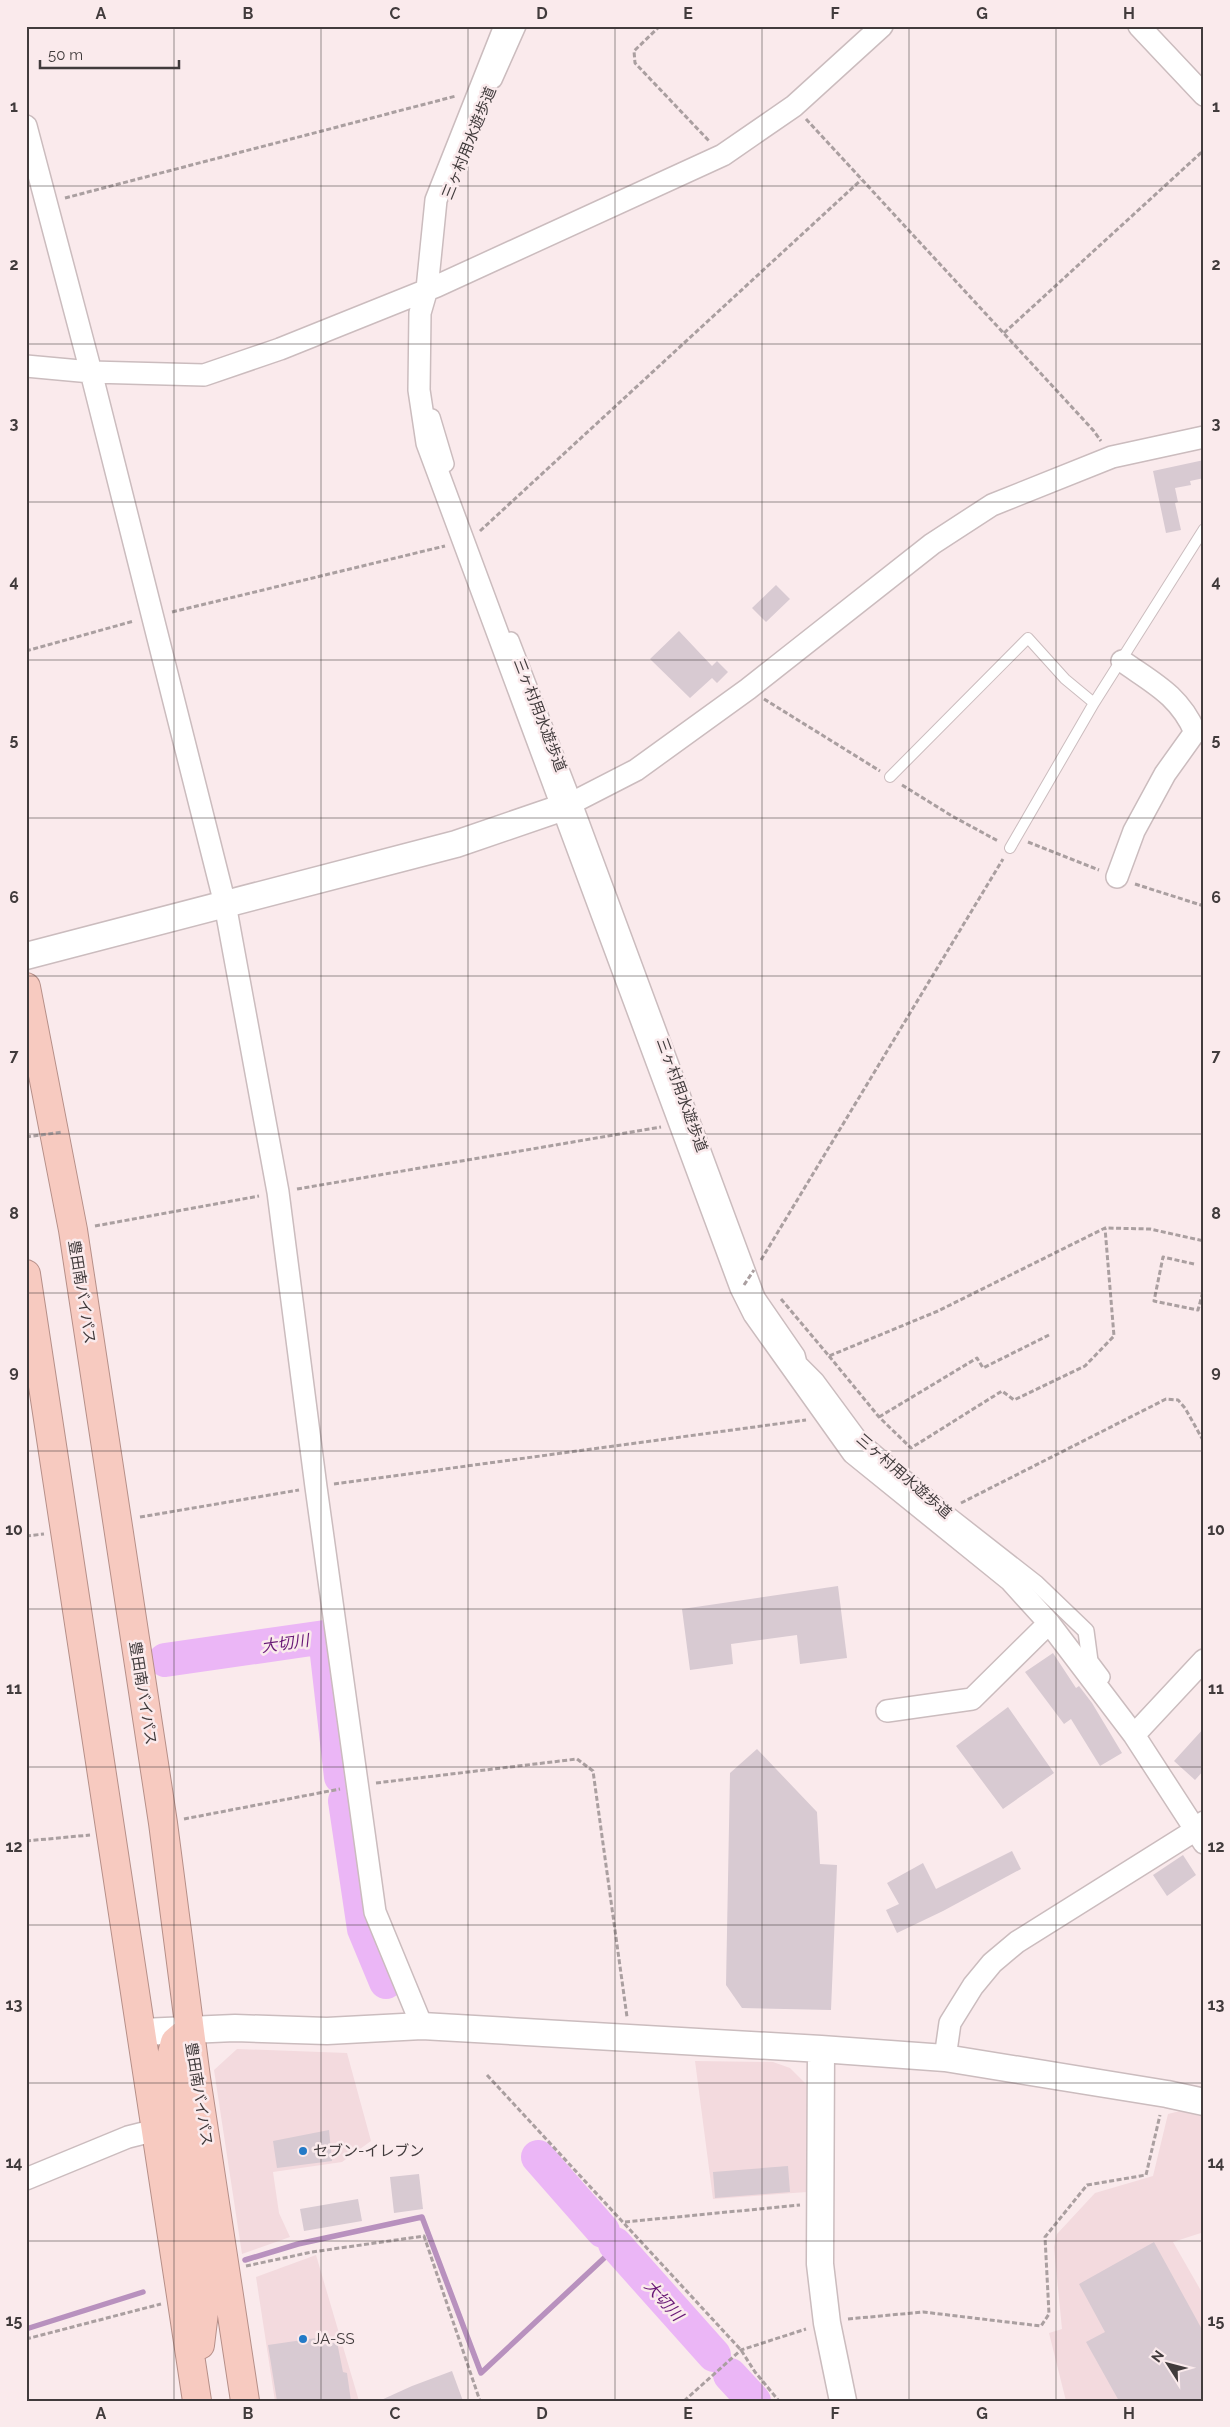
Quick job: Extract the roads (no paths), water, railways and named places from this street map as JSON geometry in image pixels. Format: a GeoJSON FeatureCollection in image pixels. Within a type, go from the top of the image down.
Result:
{"type":"FeatureCollection","features":[{"type":"Feature","properties":{"kind":"highway","name":"豊田南バイパス"},"geometry":{"type":"LineString","coordinates":[[26,987],[73,1230],[163,1823],[189,2030],[245,2401]]}},
{"type":"Feature","properties":{"kind":"highway"},"geometry":{"type":"LineString","coordinates":[[26,1274],[110,1833],[183,2298],[197,2401]]}},
{"type":"Feature","properties":{"kind":"highway"},"geometry":{"type":"LineString","coordinates":[[189,2030],[184,2032],[175,2042],[171,2058],[202,2269],[204,2312],[197,2369],[197,2401]]}},
{"type":"Feature","properties":{"kind":"street"},"geometry":{"type":"LineString","coordinates":[[505,26],[478,90],[436,200],[432,288],[420,313],[419,390],[427,443],[467,540],[569,805],[681,1124],[746,1296],[754,1314],[853,1453],[1010,1580],[1049,1622],[1137,1733],[1201,1832],[1017,1942],[992,1963],[973,1986],[950,2023],[945,2058]]}},
{"type":"Feature","properties":{"kind":"street","name":"三ヶ村用水遊歩道"},"geometry":{"type":"LineString","coordinates":[[432,288],[444,202],[518,26]]}},
{"type":"Feature","properties":{"kind":"street"},"geometry":{"type":"LineString","coordinates":[[26,366],[91,372],[204,376],[280,349],[432,288],[723,155],[794,106],[882,26]]}},
{"type":"Feature","properties":{"kind":"street"},"geometry":{"type":"LineString","coordinates":[[1139,26],[1204,95]]}},
{"type":"Feature","properties":{"kind":"street"},"geometry":{"type":"LineString","coordinates":[[26,126],[91,372],[151,617],[225,904],[278,1192],[316,1487],[375,1912],[422,2026]]}},
{"type":"Feature","properties":{"kind":"street"},"geometry":{"type":"LineString","coordinates":[[26,956],[456,844],[569,805],[636,770],[748,689],[932,544],[992,505],[1112,457],[1204,437]]}},
{"type":"Feature","properties":{"kind":"street"},"geometry":{"type":"LineString","coordinates":[[1117,877],[1134,831],[1165,774],[1195,732],[1187,713],[1170,695],[1122,661]]}},
{"type":"Feature","properties":{"kind":"street","name":"三ヶ村用水遊歩道"},"geometry":{"type":"LineString","coordinates":[[569,805],[757,1297],[798,1355],[799,1363],[816,1380],[861,1441],[944,1511],[1036,1583],[1086,1631],[1090,1661],[1137,1733]]}},
{"type":"Feature","properties":{"kind":"street"},"geometry":{"type":"LineString","coordinates":[[887,1711],[972,1698],[1049,1622]]}},
{"type":"Feature","properties":{"kind":"street"},"geometry":{"type":"LineString","coordinates":[[1137,1733],[1204,1660]]}},
{"type":"Feature","properties":{"kind":"street"},"geometry":{"type":"LineString","coordinates":[[142,2032],[235,2028],[327,2030],[422,2026],[630,2040],[821,2049],[945,2058],[1167,2094],[1204,2102]]}},
{"type":"Feature","properties":{"kind":"street"},"geometry":{"type":"LineString","coordinates":[[821,2049],[818,2204],[820,2264],[827,2323],[844,2401]]}},
{"type":"Feature","properties":{"kind":"street"},"geometry":{"type":"LineString","coordinates":[[26,2179],[128,2137],[156,2130]]}},
{"type":"Feature","properties":{"kind":"lane"},"geometry":{"type":"LineString","coordinates":[[1010,848],[1094,704],[1204,529]]}},
{"type":"Feature","properties":{"kind":"lane"},"geometry":{"type":"LineString","coordinates":[[890,777],[1028,638],[1065,679],[1094,704]]}},
{"type":"Feature","properties":{"kind":"waterway","name":"大切川"},"geometry":{"type":"LineString","coordinates":[[165,1660],[325,1637],[341,1777]]}},
{"type":"Feature","properties":{"kind":"waterway","name":"大切川"},"geometry":{"type":"LineString","coordinates":[[345,1801],[364,1929],[386,1982]]}},
{"type":"Feature","properties":{"kind":"waterway","name":"大切川"},"geometry":{"type":"LineString","coordinates":[[538,2157],[603,2231]]}},
{"type":"Feature","properties":{"kind":"waterway"},"geometry":{"type":"LineString","coordinates":[[245,2260],[298,2244],[422,2217],[481,2373],[617,2246]]}},
{"type":"Feature","properties":{"kind":"waterway","name":"大切川"},"geometry":{"type":"LineString","coordinates":[[615,2244],[714,2355]]}},
{"type":"Feature","properties":{"kind":"waterway"},"geometry":{"type":"LineString","coordinates":[[26,2329],[143,2292]]}},
{"type":"Feature","properties":{"kind":"waterway","name":"大切川"},"geometry":{"type":"LineString","coordinates":[[730,2375],[754,2401]]}},
{"type":"Feature","properties":{"kind":"place","name":"セブン-イレブン"},"geometry":{"type":"Point","coordinates":[303,2151]}},
{"type":"Feature","properties":{"kind":"place","name":"JA-SS"},"geometry":{"type":"Point","coordinates":[303,2339]}}]}
